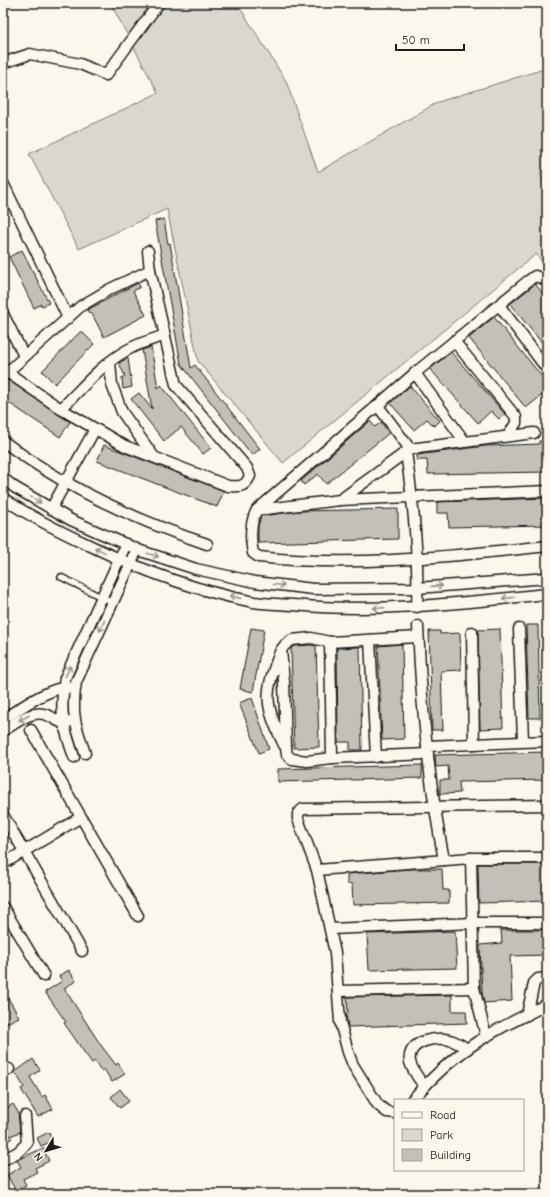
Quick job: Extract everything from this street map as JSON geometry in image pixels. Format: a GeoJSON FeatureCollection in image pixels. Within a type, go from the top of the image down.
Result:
{"type":"FeatureCollection","features":[{"type":"Feature","properties":{"kind":"street"},"geometry":{"type":"LineString","coordinates":[[3,63],[30,54],[80,64],[106,75],[159,3]]}},
{"type":"Feature","properties":{"kind":"street"},"geometry":{"type":"LineString","coordinates":[[3,183],[68,318]]}},
{"type":"Feature","properties":{"kind":"street"},"geometry":{"type":"LineString","coordinates":[[148,251],[150,270],[176,385],[247,468],[250,476],[243,486],[228,486],[125,446],[5,374],[87,302],[150,270]]}},
{"type":"Feature","properties":{"kind":"street"},"geometry":{"type":"LineString","coordinates":[[547,280],[535,276],[415,373],[257,510],[252,520],[252,548],[253,553],[259,557],[302,560],[416,560],[547,546]]}},
{"type":"Feature","properties":{"kind":"street"},"geometry":{"type":"LineString","coordinates":[[499,305],[547,369]]}},
{"type":"Feature","properties":{"kind":"street"},"geometry":{"type":"LineString","coordinates":[[3,314],[24,356]]}},
{"type":"Feature","properties":{"kind":"street"},"geometry":{"type":"LineString","coordinates":[[61,408],[100,369],[134,347],[165,335]]}},
{"type":"Feature","properties":{"kind":"street"},"geometry":{"type":"LineString","coordinates":[[454,341],[516,417],[516,423],[508,436]]}},
{"type":"Feature","properties":{"kind":"street"},"geometry":{"type":"LineString","coordinates":[[110,362],[112,385],[122,412],[154,457]]}},
{"type":"Feature","properties":{"kind":"street"},"geometry":{"type":"LineString","coordinates":[[415,373],[465,442]]}},
{"type":"Feature","properties":{"kind":"street"},"geometry":{"type":"LineString","coordinates":[[378,406],[408,450],[416,560],[417,607]]}},
{"type":"Feature","properties":{"kind":"street"},"geometry":{"type":"LineString","coordinates":[[52,509],[95,429]]}},
{"type":"Feature","properties":{"kind":"street"},"geometry":{"type":"LineString","coordinates":[[340,500],[408,450],[534,433]]}},
{"type":"Feature","properties":{"kind":"street"},"geometry":{"type":"LineString","coordinates":[[3,441],[66,483],[105,503],[207,544]]}},
{"type":"Feature","properties":{"kind":"street"},"geometry":{"type":"LineString","coordinates":[[3,478],[14,487],[71,520],[137,550],[196,569],[255,582],[313,589],[417,588],[547,578]]}},
{"type":"Feature","properties":{"kind":"street"},"geometry":{"type":"LineString","coordinates":[[257,510],[340,500],[547,491]]}},
{"type":"Feature","properties":{"kind":"street"},"geometry":{"type":"LineString","coordinates":[[3,498],[67,534],[130,565],[194,588],[255,602],[360,609],[417,607],[547,594]]}},
{"type":"Feature","properties":{"kind":"street"},"geometry":{"type":"LineString","coordinates":[[74,757],[62,723],[63,687],[65,678],[126,544]]}},
{"type":"Feature","properties":{"kind":"street"},"geometry":{"type":"LineString","coordinates":[[85,753],[74,721],[76,682],[137,550]]}},
{"type":"Feature","properties":{"kind":"street"},"geometry":{"type":"LineString","coordinates":[[418,626],[427,750],[434,807],[444,860]]}},
{"type":"Feature","properties":{"kind":"street"},"geometry":{"type":"LineString","coordinates":[[518,629],[523,741]]}},
{"type":"Feature","properties":{"kind":"street"},"geometry":{"type":"LineString","coordinates":[[472,632],[474,744]]}},
{"type":"Feature","properties":{"kind":"street"},"geometry":{"type":"LineString","coordinates":[[418,636],[330,642],[311,638],[292,640],[284,645],[272,674],[267,696],[275,726],[288,755],[292,759],[307,761],[376,756],[474,744],[547,741]]}},
{"type":"Feature","properties":{"kind":"street"},"geometry":{"type":"LineString","coordinates":[[370,640],[376,756]]}},
{"type":"Feature","properties":{"kind":"street"},"geometry":{"type":"LineString","coordinates":[[330,642],[332,758]]}},
{"type":"Feature","properties":{"kind":"street"},"geometry":{"type":"LineString","coordinates":[[281,650],[284,682],[286,748]]}},
{"type":"Feature","properties":{"kind":"street"},"geometry":{"type":"LineString","coordinates":[[3,718],[41,696],[63,687],[75,689]]}},
{"type":"Feature","properties":{"kind":"street"},"geometry":{"type":"LineString","coordinates":[[3,730],[26,717],[37,713],[47,715],[62,723],[74,721]]}},
{"type":"Feature","properties":{"kind":"street"},"geometry":{"type":"LineString","coordinates":[[31,730],[138,916]]}},
{"type":"Feature","properties":{"kind":"street"},"geometry":{"type":"LineString","coordinates":[[394,1112],[387,1112],[378,1105],[354,1065],[340,1022],[335,952],[317,870],[298,819],[298,813],[303,809],[547,805]]}},
{"type":"Feature","properties":{"kind":"street"},"geometry":{"type":"LineString","coordinates":[[3,815],[82,950]]}},
{"type":"Feature","properties":{"kind":"street"},"geometry":{"type":"LineString","coordinates":[[3,864],[81,817]]}},
{"type":"Feature","properties":{"kind":"street"},"geometry":{"type":"LineString","coordinates":[[317,870],[471,858],[547,858]]}},
{"type":"Feature","properties":{"kind":"street"},"geometry":{"type":"LineString","coordinates":[[471,858],[474,923],[474,988],[486,1036]]}},
{"type":"Feature","properties":{"kind":"street"},"geometry":{"type":"LineString","coordinates":[[3,907],[44,976]]}},
{"type":"Feature","properties":{"kind":"street"},"geometry":{"type":"LineString","coordinates":[[330,929],[474,923],[547,923]]}},
{"type":"Feature","properties":{"kind":"street"},"geometry":{"type":"LineString","coordinates":[[527,1015],[534,983],[538,979],[547,978]]}},
{"type":"Feature","properties":{"kind":"street"},"geometry":{"type":"LineString","coordinates":[[338,991],[474,988]]}},
{"type":"Feature","properties":{"kind":"street"},"geometry":{"type":"LineString","coordinates":[[413,1099],[424,1086],[467,1049],[486,1036],[547,1004]]}},
{"type":"Feature","properties":{"kind":"street"},"geometry":{"type":"LineString","coordinates":[[424,1086],[410,1061],[411,1052],[418,1043],[430,1040],[452,1040],[467,1049]]}},
{"type":"Feature","properties":{"kind":"street"},"geometry":{"type":"LineString","coordinates":[[3,1160],[18,1152],[27,1143],[25,1116]]}},
{"type":"Feature","properties":{"kind":"lane"},"geometry":{"type":"LineString","coordinates":[[61,577],[113,603]]}},
{"type":"Feature","properties":{"kind":"green space"},"geometry":{"type":"Polygon","coordinates":[[[237,3],[286,81],[318,172],[438,102],[547,68],[547,168],[540,173],[547,188],[547,268],[536,254],[283,463],[198,361],[167,209],[79,249],[29,154],[158,93],[111,4],[237,3]]]}},
{"type":"Feature","properties":{"kind":"building"},"geometry":{"type":"Polygon","coordinates":[[[164,219],[168,244],[170,243],[191,368],[195,365],[260,449],[252,455],[181,364],[155,221],[164,219]]]}},
{"type":"Feature","properties":{"kind":"building"},"geometry":{"type":"Polygon","coordinates":[[[22,250],[49,303],[42,306],[41,304],[34,308],[9,257],[22,250]]]}},
{"type":"Feature","properties":{"kind":"building"},"geometry":{"type":"Polygon","coordinates":[[[138,283],[140,287],[133,291],[146,315],[104,337],[91,312],[89,313],[87,310],[138,283]]]}},
{"type":"Feature","properties":{"kind":"building"},"geometry":{"type":"Polygon","coordinates":[[[535,284],[547,298],[547,349],[510,304],[535,284]]]}},
{"type":"Feature","properties":{"kind":"building"},"geometry":{"type":"Polygon","coordinates":[[[494,317],[547,383],[547,391],[526,408],[469,338],[494,317]]]}},
{"type":"Feature","properties":{"kind":"building"},"geometry":{"type":"Polygon","coordinates":[[[81,331],[94,344],[55,384],[42,371],[81,331]]]}},
{"type":"Feature","properties":{"kind":"building"},"geometry":{"type":"Polygon","coordinates":[[[151,347],[158,388],[161,385],[211,448],[203,454],[181,427],[164,441],[131,399],[139,393],[152,409],[142,350],[151,347]]]}},
{"type":"Feature","properties":{"kind":"building"},"geometry":{"type":"Polygon","coordinates":[[[451,352],[505,414],[499,419],[491,411],[478,423],[430,369],[451,352]]]}},
{"type":"Feature","properties":{"kind":"building"},"geometry":{"type":"Polygon","coordinates":[[[128,358],[132,387],[123,389],[122,378],[125,376],[119,363],[128,358]]]}},
{"type":"Feature","properties":{"kind":"building"},"geometry":{"type":"Polygon","coordinates":[[[8,380],[70,422],[60,437],[3,399],[3,382],[8,380]]]}},
{"type":"Feature","properties":{"kind":"building"},"geometry":{"type":"Polygon","coordinates":[[[410,386],[440,421],[434,426],[427,419],[414,430],[390,403],[410,386]]]}},
{"type":"Feature","properties":{"kind":"building"},"geometry":{"type":"Polygon","coordinates":[[[370,421],[375,427],[381,422],[389,433],[326,484],[318,474],[304,485],[301,481],[370,421]]]}},
{"type":"Feature","properties":{"kind":"building"},"geometry":{"type":"Polygon","coordinates":[[[539,441],[547,441],[547,472],[428,474],[427,460],[417,460],[417,455],[485,446],[539,444],[539,441]]]}},
{"type":"Feature","properties":{"kind":"building"},"geometry":{"type":"Polygon","coordinates":[[[104,445],[224,491],[217,507],[97,461],[104,445]]]}},
{"type":"Feature","properties":{"kind":"building"},"geometry":{"type":"Polygon","coordinates":[[[547,498],[547,525],[449,527],[448,513],[437,513],[437,502],[547,498]]]}},
{"type":"Feature","properties":{"kind":"building"},"geometry":{"type":"Polygon","coordinates":[[[398,509],[398,539],[258,543],[258,526],[261,516],[299,511],[398,509]]]}},
{"type":"Feature","properties":{"kind":"building"},"geometry":{"type":"Polygon","coordinates":[[[526,625],[538,625],[540,718],[529,718],[526,625]]]}},
{"type":"Feature","properties":{"kind":"building"},"geometry":{"type":"Polygon","coordinates":[[[251,628],[264,630],[253,692],[240,689],[251,628]]]}},
{"type":"Feature","properties":{"kind":"building"},"geometry":{"type":"Polygon","coordinates":[[[500,629],[503,728],[480,729],[478,630],[500,629]]]}},
{"type":"Feature","properties":{"kind":"building"},"geometry":{"type":"Polygon","coordinates":[[[429,631],[440,631],[440,634],[460,633],[461,670],[441,671],[443,730],[432,730],[429,631]]]}},
{"type":"Feature","properties":{"kind":"building"},"geometry":{"type":"Polygon","coordinates":[[[402,644],[404,739],[382,740],[378,646],[402,644]]]}},
{"type":"Feature","properties":{"kind":"building"},"geometry":{"type":"Polygon","coordinates":[[[294,646],[316,646],[319,747],[294,748],[291,648],[294,646]]]}},
{"type":"Feature","properties":{"kind":"building"},"geometry":{"type":"Polygon","coordinates":[[[360,647],[362,750],[350,750],[350,742],[338,742],[337,648],[360,647]]]}},
{"type":"Feature","properties":{"kind":"building"},"geometry":{"type":"Polygon","coordinates":[[[252,698],[269,749],[259,753],[239,703],[252,698]]]}},
{"type":"Feature","properties":{"kind":"building"},"geometry":{"type":"Polygon","coordinates":[[[547,752],[547,780],[459,782],[460,793],[440,794],[440,780],[449,780],[448,766],[436,767],[435,755],[547,752]]]}},
{"type":"Feature","properties":{"kind":"building"},"geometry":{"type":"Polygon","coordinates":[[[422,765],[422,778],[278,782],[278,769],[422,765]]]}},
{"type":"Feature","properties":{"kind":"building"},"geometry":{"type":"Polygon","coordinates":[[[478,864],[547,864],[547,901],[479,903],[478,864]]]}},
{"type":"Feature","properties":{"kind":"building"},"geometry":{"type":"Polygon","coordinates":[[[410,869],[442,869],[443,890],[449,890],[449,903],[353,905],[352,884],[347,884],[347,874],[410,869]]]}},
{"type":"Feature","properties":{"kind":"building"},"geometry":{"type":"Polygon","coordinates":[[[501,930],[547,930],[547,955],[510,956],[512,1001],[484,1003],[482,992],[480,945],[502,943],[501,930]]]}},
{"type":"Feature","properties":{"kind":"building"},"geometry":{"type":"Polygon","coordinates":[[[455,931],[457,968],[369,970],[367,934],[455,931]]]}},
{"type":"Feature","properties":{"kind":"building"},"geometry":{"type":"Polygon","coordinates":[[[69,970],[76,981],[64,988],[100,1044],[116,1065],[118,1063],[125,1074],[112,1082],[104,1069],[101,1071],[95,1061],[92,1063],[64,1023],[66,1022],[45,992],[62,981],[59,976],[69,970]]]}},
{"type":"Feature","properties":{"kind":"building"},"geometry":{"type":"Polygon","coordinates":[[[3,989],[19,1017],[3,1025],[3,989]]]}},
{"type":"Feature","properties":{"kind":"building"},"geometry":{"type":"Polygon","coordinates":[[[452,995],[452,1011],[466,1011],[467,1023],[348,1027],[346,1014],[348,1014],[347,997],[452,995]]]}},
{"type":"Feature","properties":{"kind":"building"},"geometry":{"type":"Polygon","coordinates":[[[33,1059],[40,1070],[30,1077],[42,1097],[45,1095],[53,1109],[38,1117],[21,1089],[24,1087],[15,1072],[33,1059]]]}},
{"type":"Feature","properties":{"kind":"building"},"geometry":{"type":"Polygon","coordinates":[[[120,1089],[129,1101],[120,1108],[111,1097],[120,1089]]]}},
{"type":"Feature","properties":{"kind":"building"},"geometry":{"type":"Polygon","coordinates":[[[13,1104],[18,1112],[20,1132],[10,1136],[12,1138],[3,1144],[3,1110],[13,1104]]]}},
{"type":"Feature","properties":{"kind":"building"},"geometry":{"type":"Polygon","coordinates":[[[49,1132],[53,1141],[41,1146],[37,1138],[49,1132]]]}},
{"type":"Feature","properties":{"kind":"building"},"geometry":{"type":"Polygon","coordinates":[[[43,1148],[49,1161],[35,1168],[37,1172],[23,1179],[26,1185],[16,1191],[7,1175],[21,1167],[17,1160],[43,1148]]]}}]}
